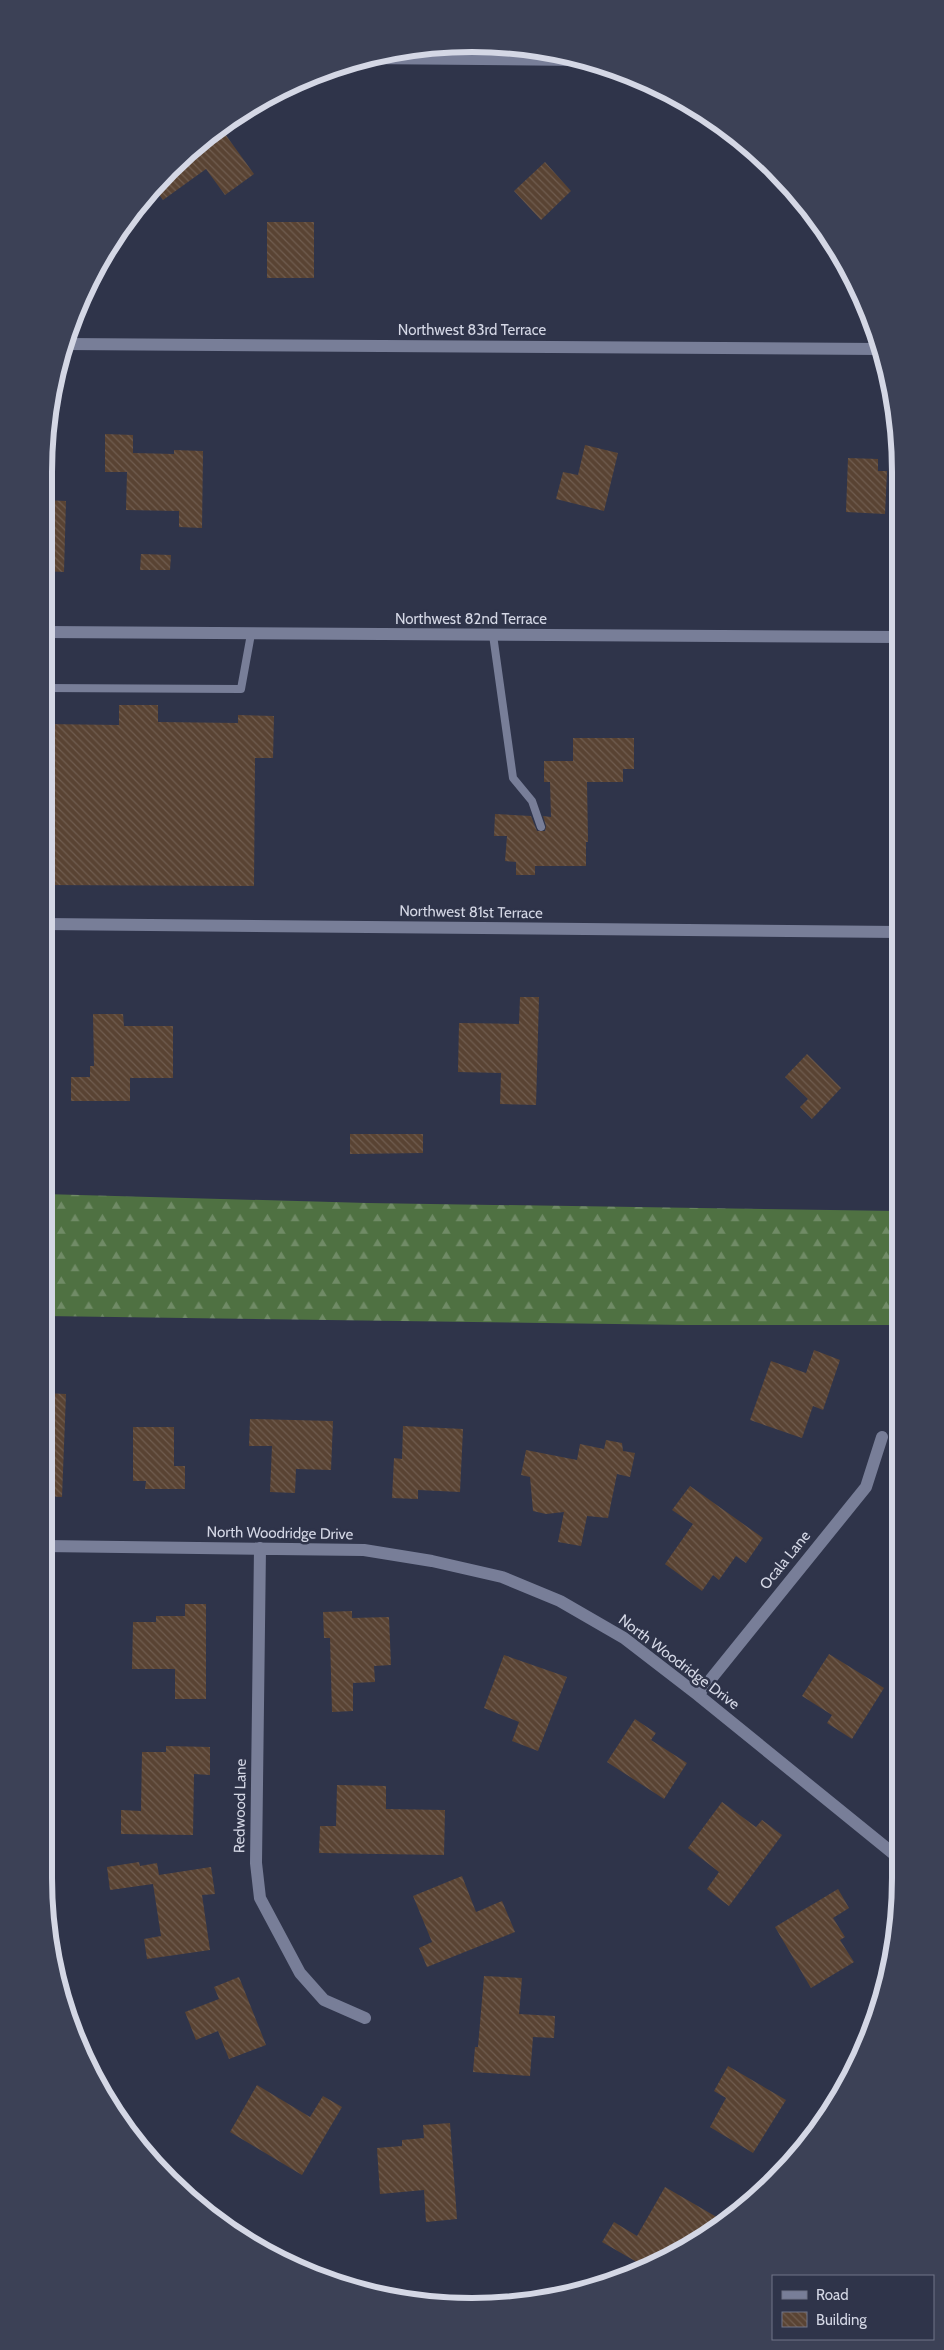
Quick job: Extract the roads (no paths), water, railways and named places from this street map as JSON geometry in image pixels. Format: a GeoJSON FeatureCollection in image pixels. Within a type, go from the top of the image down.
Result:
{"type":"FeatureCollection","features":[{"type":"Feature","properties":{"kind":"street"},"geometry":{"type":"LineString","coordinates":[[404,58],[547,60]]}},
{"type":"Feature","properties":{"kind":"street","name":"Northwest 83rd Terrace"},"geometry":{"type":"LineString","coordinates":[[73,344],[873,349]]}},
{"type":"Feature","properties":{"kind":"street","name":"Northwest 82nd Terrace"},"geometry":{"type":"LineString","coordinates":[[52,632],[892,637]]}},
{"type":"Feature","properties":{"kind":"street","name":"Northwest 81st Terrace"},"geometry":{"type":"LineString","coordinates":[[52,924],[892,932]]}},
{"type":"Feature","properties":{"kind":"street","name":"Ocala Lane"},"geometry":{"type":"LineString","coordinates":[[698,1695],[866,1486],[882,1437]]}},
{"type":"Feature","properties":{"kind":"street","name":"North Woodridge Drive"},"geometry":{"type":"LineString","coordinates":[[52,1546],[364,1550],[432,1561],[502,1577],[560,1601],[624,1638],[698,1695],[892,1853]]}},
{"type":"Feature","properties":{"kind":"street","name":"Redwood Lane"},"geometry":{"type":"LineString","coordinates":[[260,1548],[256,1863],[260,1898],[300,1973],[324,2000],[365,2018]]}},
{"type":"Feature","properties":{"kind":"lane"},"geometry":{"type":"LineString","coordinates":[[52,688],[241,689],[251,634]]}},
{"type":"Feature","properties":{"kind":"lane"},"geometry":{"type":"LineString","coordinates":[[494,635],[513,778],[532,801],[542,827]]}}]}
